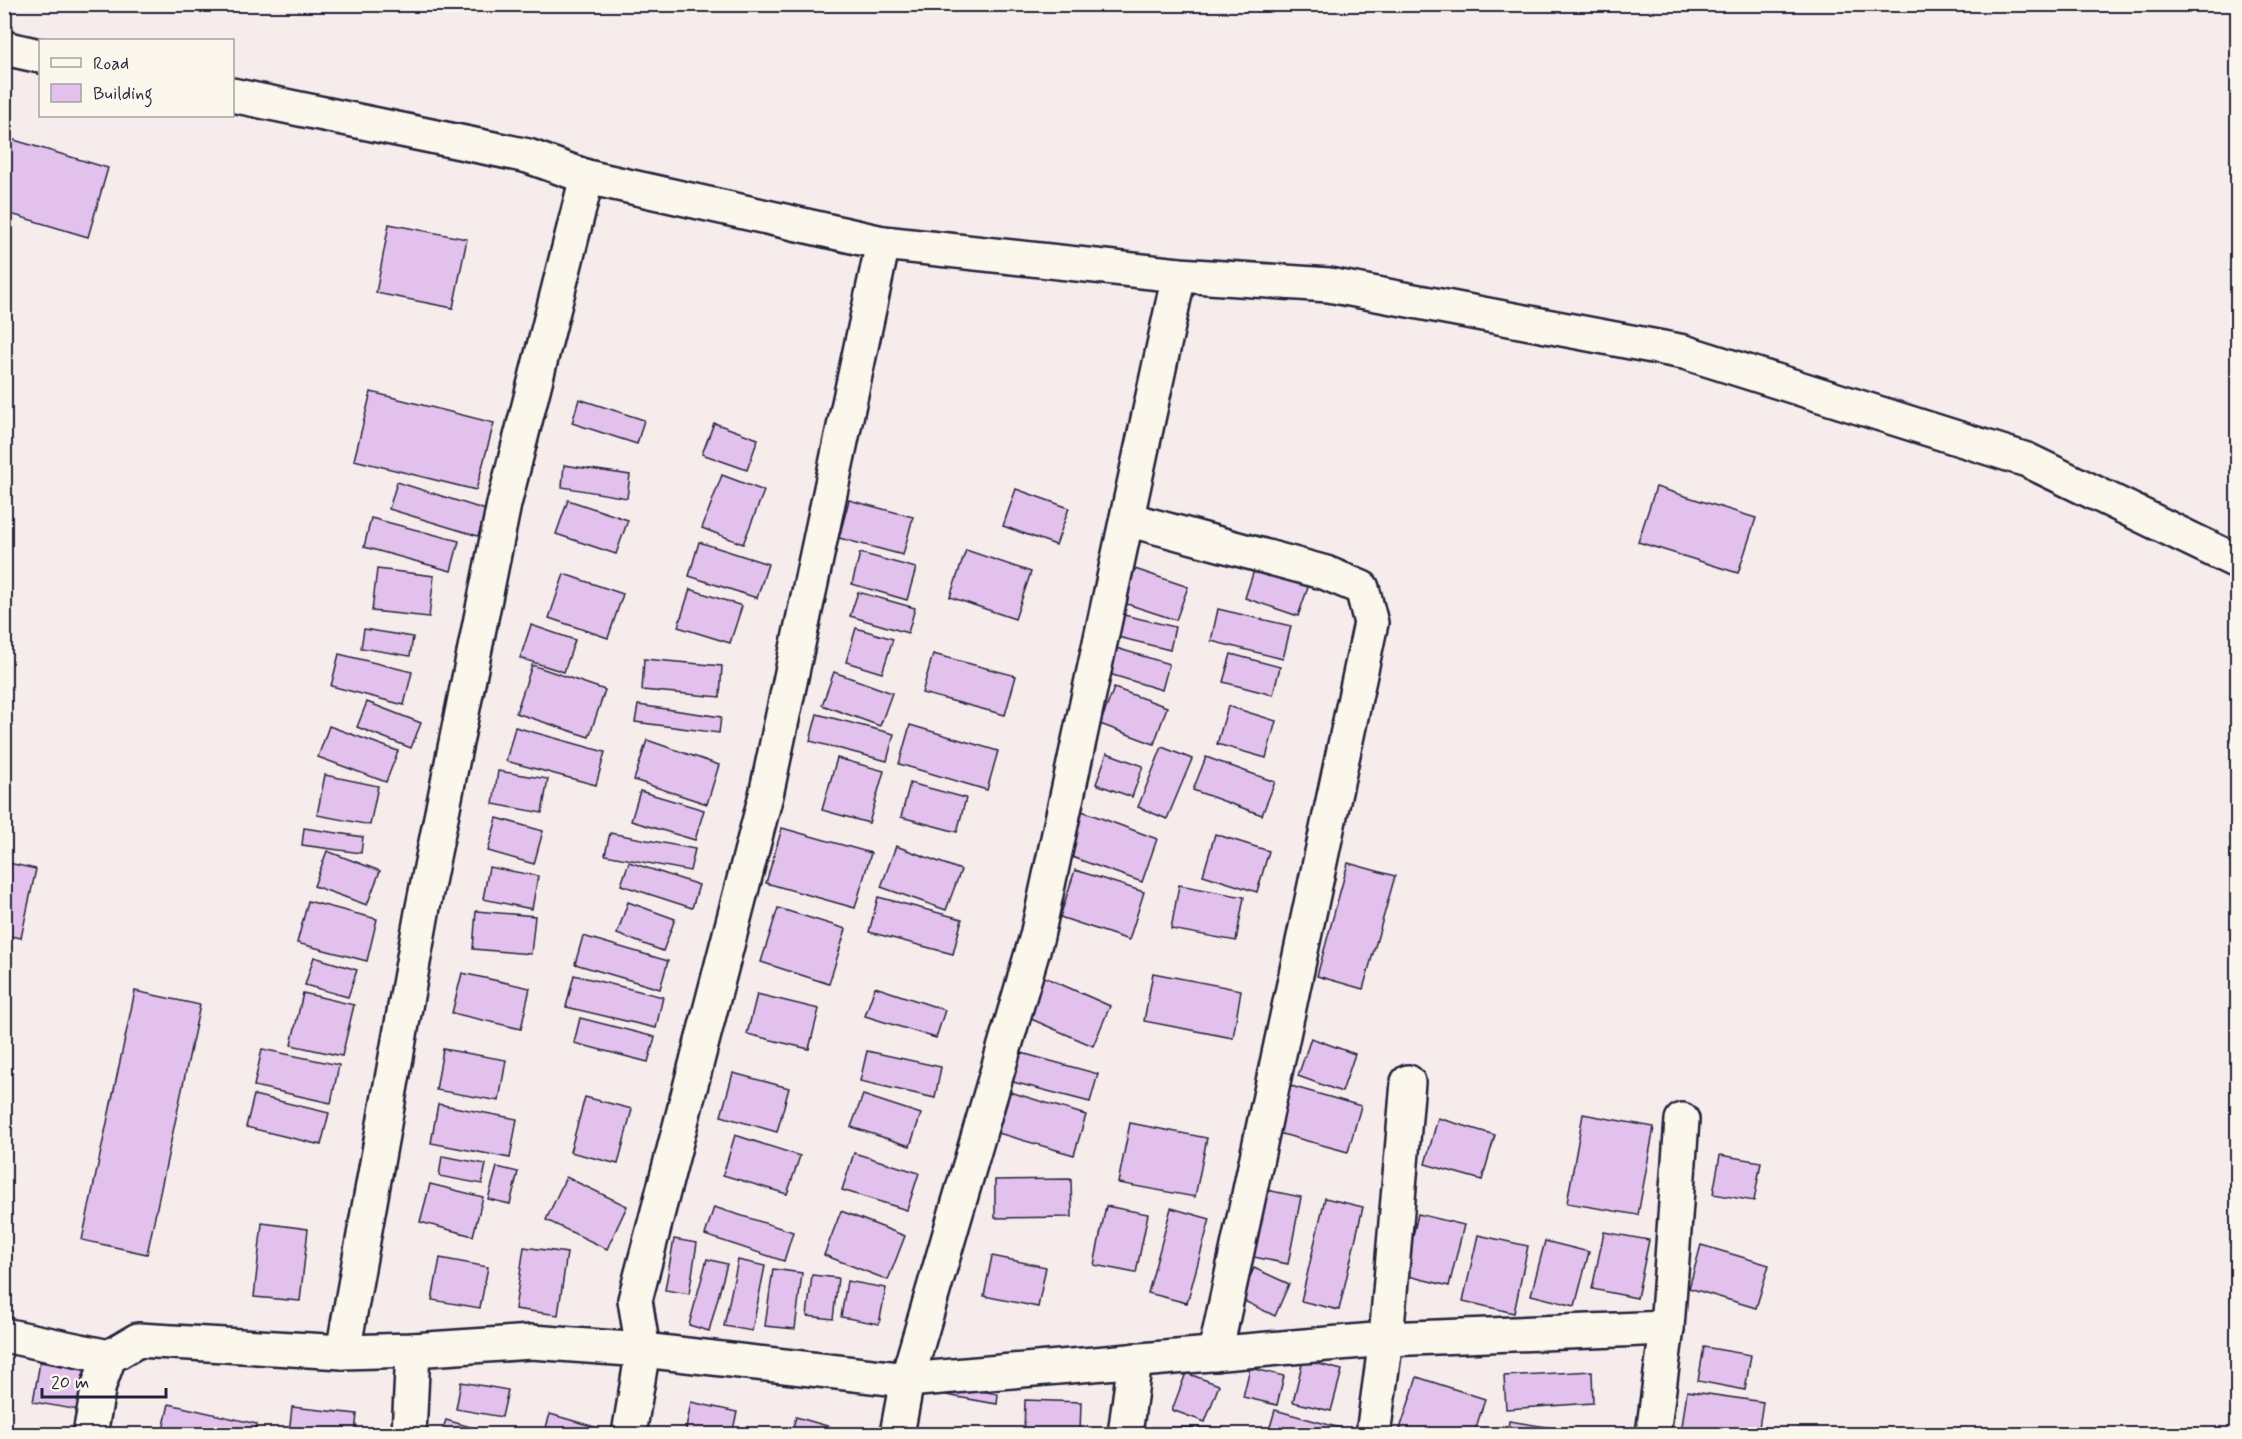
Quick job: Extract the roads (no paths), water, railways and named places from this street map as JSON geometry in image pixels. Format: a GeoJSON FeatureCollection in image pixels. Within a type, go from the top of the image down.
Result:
{"type":"FeatureCollection","features":[{"type":"Feature","properties":{"kind":"street"},"geometry":{"type":"LineString","coordinates":[[4,48],[39,56]]}},
{"type":"Feature","properties":{"kind":"street"},"geometry":{"type":"LineString","coordinates":[[234,95],[528,156],[587,177],[883,243],[1179,275],[1329,285],[1684,352],[2027,460],[2238,562]]}},
{"type":"Feature","properties":{"kind":"street"},"geometry":{"type":"LineString","coordinates":[[343,1352],[423,907],[504,504],[587,177]]}},
{"type":"Feature","properties":{"kind":"street"},"geometry":{"type":"LineString","coordinates":[[629,1434],[643,1350],[635,1300],[766,795],[883,243]]}},
{"type":"Feature","properties":{"kind":"street"},"geometry":{"type":"LineString","coordinates":[[897,1434],[907,1380],[1037,936],[1179,275]]}},
{"type":"Feature","properties":{"kind":"street"},"geometry":{"type":"LineString","coordinates":[[1127,519],[1326,573],[1362,588],[1371,623],[1215,1354]]}},
{"type":"Feature","properties":{"kind":"street"},"geometry":{"type":"LineString","coordinates":[[1373,1434],[1386,1339],[1408,1082]]}},
{"type":"Feature","properties":{"kind":"street"},"geometry":{"type":"LineString","coordinates":[[1653,1434],[1667,1328],[1682,1120]]}},
{"type":"Feature","properties":{"kind":"street"},"geometry":{"type":"LineString","coordinates":[[90,1434],[99,1385],[109,1357],[138,1340],[343,1352],[532,1342],[643,1350],[907,1380],[1386,1339],[1667,1328]]}},
{"type":"Feature","properties":{"kind":"street"},"geometry":{"type":"LineString","coordinates":[[4,1335],[109,1357]]}},
{"type":"Feature","properties":{"kind":"street"},"geometry":{"type":"LineString","coordinates":[[409,1434],[413,1350]]}},
{"type":"Feature","properties":{"kind":"street"},"geometry":{"type":"LineString","coordinates":[[1125,1434],[1135,1360]]}}]}
